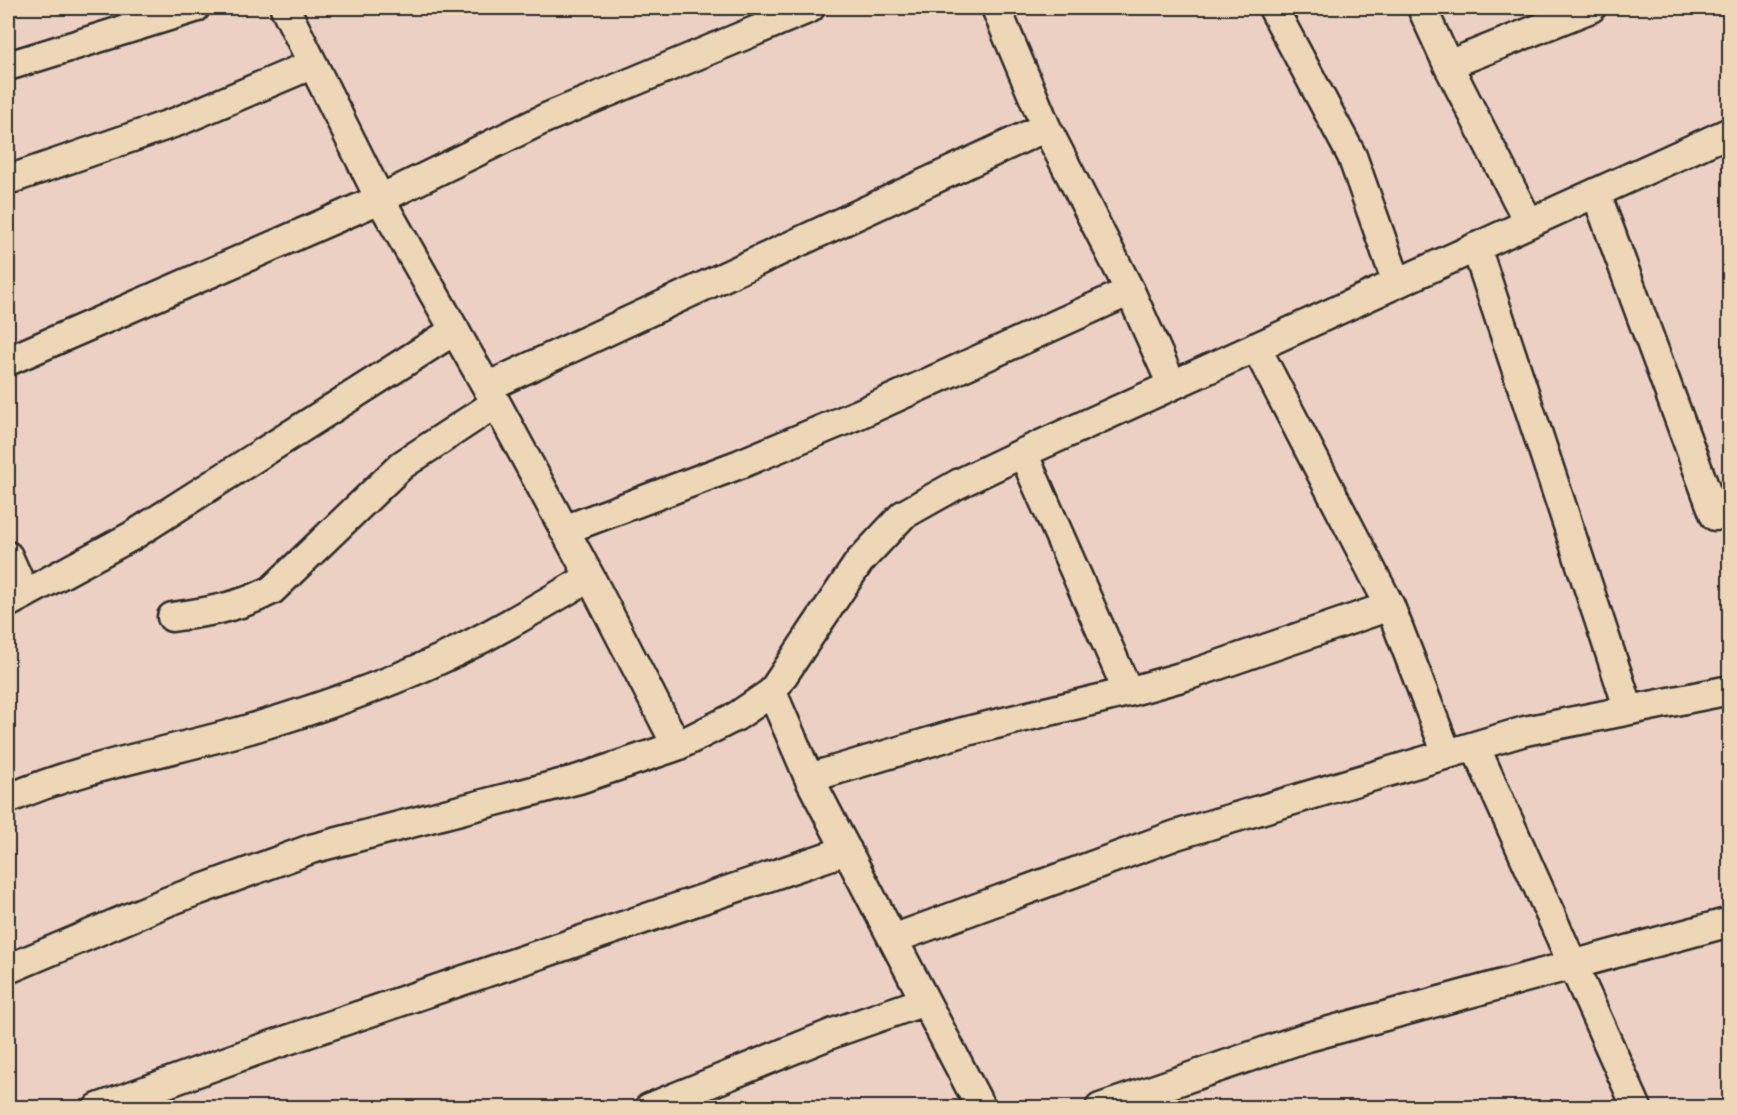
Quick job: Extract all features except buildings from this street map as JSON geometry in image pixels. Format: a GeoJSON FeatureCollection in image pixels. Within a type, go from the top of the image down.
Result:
{"type":"FeatureCollection","features":[{"type":"Feature","properties":{"kind":"street"},"geometry":{"type":"LineString","coordinates":[[8,66],[195,8]]}},
{"type":"Feature","properties":{"kind":"street"},"geometry":{"type":"LineString","coordinates":[[285,8],[380,199],[455,330],[590,577],[677,746]]}},
{"type":"Feature","properties":{"kind":"street"},"geometry":{"type":"LineString","coordinates":[[8,361],[380,199],[546,118],[810,8]]}},
{"type":"Feature","properties":{"kind":"street"},"geometry":{"type":"LineString","coordinates":[[996,8],[1046,127],[1130,291],[1172,385]]}},
{"type":"Feature","properties":{"kind":"street"},"geometry":{"type":"LineString","coordinates":[[1273,8],[1352,156],[1397,283]]}},
{"type":"Feature","properties":{"kind":"street"},"geometry":{"type":"LineString","coordinates":[[1422,8],[1448,65],[1529,223]]}},
{"type":"Feature","properties":{"kind":"street"},"geometry":{"type":"LineString","coordinates":[[1448,65],[1592,8]]}},
{"type":"Feature","properties":{"kind":"street"},"geometry":{"type":"LineString","coordinates":[[8,180],[179,121],[313,64]]}},
{"type":"Feature","properties":{"kind":"street"},"geometry":{"type":"LineString","coordinates":[[172,617],[219,611],[248,603],[272,590],[402,465],[491,395],[1046,127]]}},
{"type":"Feature","properties":{"kind":"street"},"geometry":{"type":"LineString","coordinates":[[8,969],[169,901],[310,849],[579,779],[677,746],[737,716],[772,692],[859,562],[903,515],[958,484],[1023,453],[1730,132]]}},
{"type":"Feature","properties":{"kind":"street"},"geometry":{"type":"LineString","coordinates":[[1596,193],[1715,516]]}},
{"type":"Feature","properties":{"kind":"street"},"geometry":{"type":"LineString","coordinates":[[1476,247],[1629,710]]}},
{"type":"Feature","properties":{"kind":"street"},"geometry":{"type":"LineString","coordinates":[[564,530],[740,464],[859,414],[1130,291]]}},
{"type":"Feature","properties":{"kind":"street"},"geometry":{"type":"LineString","coordinates":[[8,556],[16,598],[132,536],[455,330]]}},
{"type":"Feature","properties":{"kind":"street"},"geometry":{"type":"LineString","coordinates":[[1256,347],[1390,606],[1447,754]]}},
{"type":"Feature","properties":{"kind":"street"},"geometry":{"type":"LineString","coordinates":[[1023,453],[1128,692]]}},
{"type":"Feature","properties":{"kind":"street"},"geometry":{"type":"LineString","coordinates":[[8,799],[36,787],[93,769],[255,727],[356,695],[493,633],[590,577]]}},
{"type":"Feature","properties":{"kind":"street"},"geometry":{"type":"LineString","coordinates":[[809,778],[963,732],[1192,674],[1390,606]]}},
{"type":"Feature","properties":{"kind":"street"},"geometry":{"type":"LineString","coordinates":[[893,939],[1176,835],[1447,754],[1525,731],[1730,690]]}},
{"type":"Feature","properties":{"kind":"street"},"geometry":{"type":"LineString","coordinates":[[772,692],[809,778],[981,1107]]}},
{"type":"Feature","properties":{"kind":"street"},"geometry":{"type":"LineString","coordinates":[[1475,746],[1637,1107]]}},
{"type":"Feature","properties":{"kind":"street"},"geometry":{"type":"LineString","coordinates":[[98,1107],[255,1051],[847,850]]}},
{"type":"Feature","properties":{"kind":"street"},"geometry":{"type":"LineString","coordinates":[[1100,1107],[1304,1038],[1730,922]]}},
{"type":"Feature","properties":{"kind":"street"},"geometry":{"type":"LineString","coordinates":[[649,1107],[836,1032],[925,1001]]}}]}
